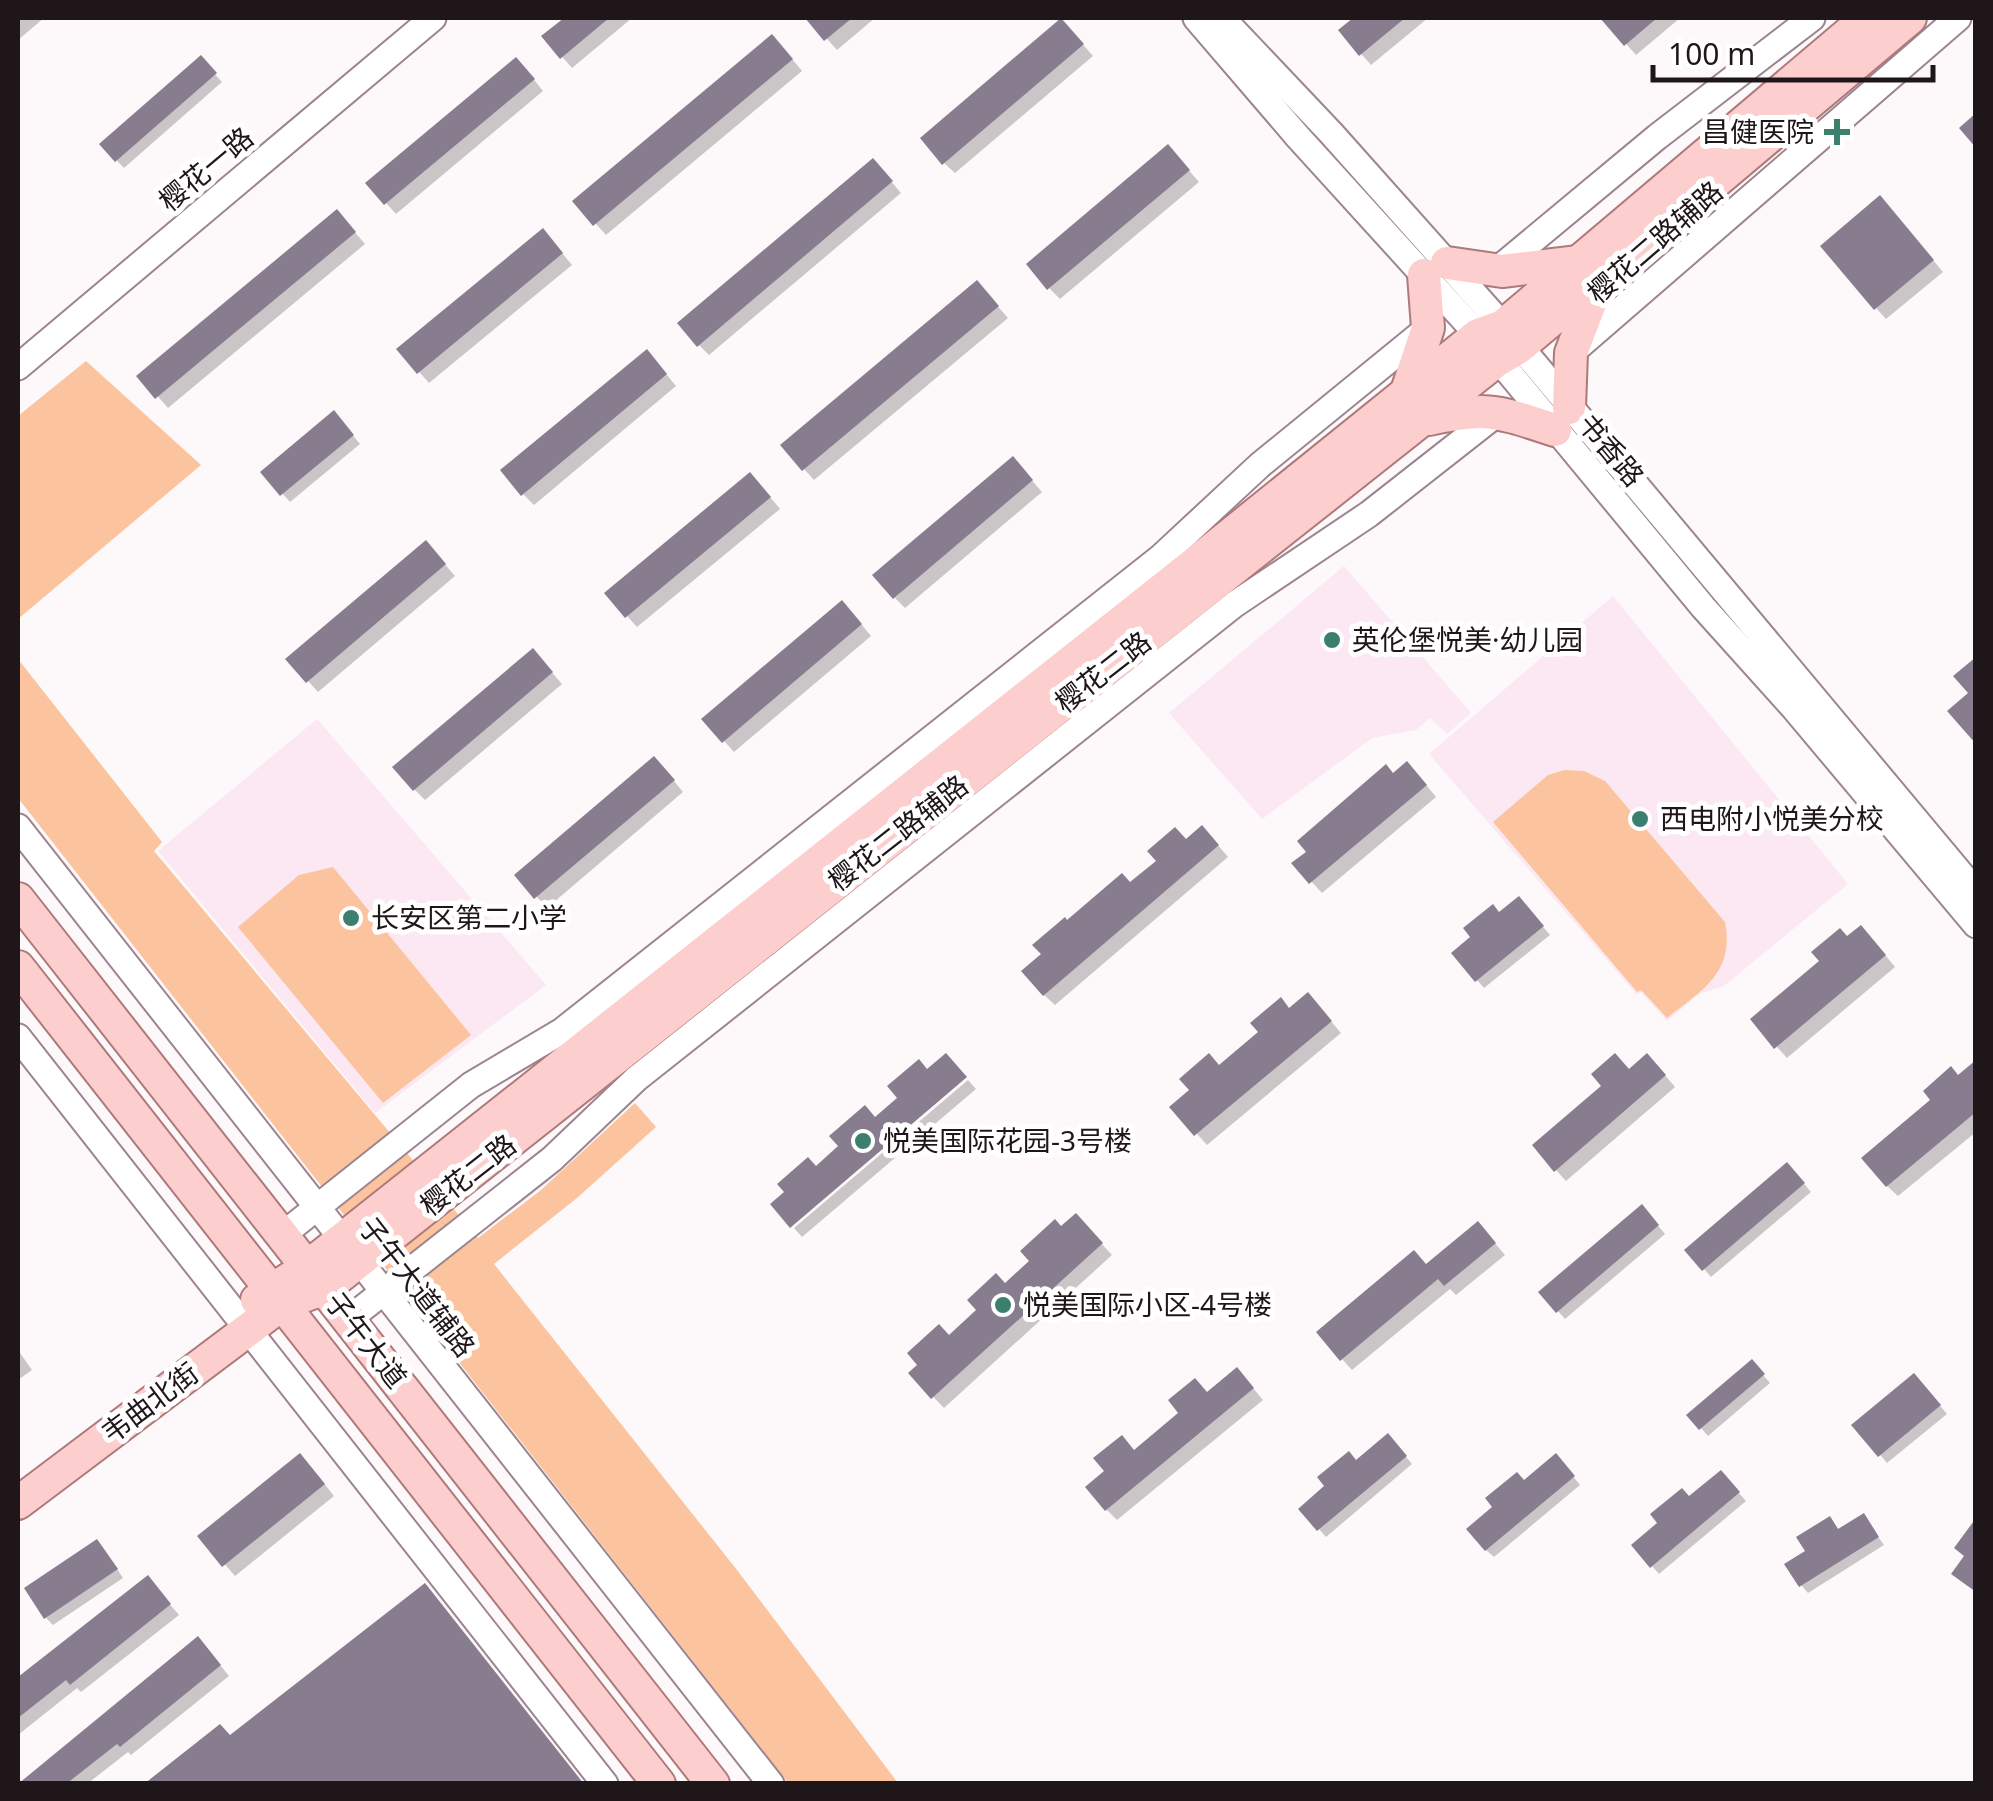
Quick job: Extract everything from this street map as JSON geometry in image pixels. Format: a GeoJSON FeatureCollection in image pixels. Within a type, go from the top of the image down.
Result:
{"type":"FeatureCollection","features":[{"type":"Feature","properties":{"kind":"main road","name":"樱花二路"},"geometry":{"type":"LineString","coordinates":[[1588,271],[1868,18]]}},
{"type":"Feature","properties":{"kind":"main road","name":"樱花二路"},"geometry":{"type":"LineString","coordinates":[[276,1297],[316,1278],[1414,406],[1910,18]]}},
{"type":"Feature","properties":{"kind":"main road"},"geometry":{"type":"LineString","coordinates":[[1435,269],[1497,270],[1588,271],[1562,419],[1414,406],[1435,269]]}},
{"type":"Feature","properties":{"kind":"main road","name":"子午大道"},"geometry":{"type":"LineString","coordinates":[[18,898],[712,1784]]}},
{"type":"Feature","properties":{"kind":"main road","name":"子午大道"},"geometry":{"type":"LineString","coordinates":[[18,967],[659,1784]]}},
{"type":"Feature","properties":{"kind":"main road","name":"韦曲北街"},"geometry":{"type":"LineString","coordinates":[[18,1503],[276,1297]]}},
{"type":"Feature","properties":{"kind":"main road","name":"韦曲北街"},"geometry":{"type":"LineString","coordinates":[[18,1480],[243,1322]]}},
{"type":"Feature","properties":{"kind":"street","name":"樱花一路"},"geometry":{"type":"LineString","coordinates":[[18,366],[433,18]]}},
{"type":"Feature","properties":{"kind":"street","name":"书香路"},"geometry":{"type":"LineString","coordinates":[[1196,18],[1298,137],[1435,269]]}},
{"type":"Feature","properties":{"kind":"street","name":"书香路"},"geometry":{"type":"LineString","coordinates":[[1222,18],[1562,419],[1976,892]]}},
{"type":"Feature","properties":{"kind":"street"},"geometry":{"type":"LineString","coordinates":[[1497,270],[1658,137],[1812,18]]}},
{"type":"Feature","properties":{"kind":"street","name":"樱花二路辅路"},"geometry":{"type":"LineString","coordinates":[[1571,354],[1958,18]]}},
{"type":"Feature","properties":{"kind":"street","name":"樱花二路辅路"},"geometry":{"type":"LineString","coordinates":[[281,1236],[471,1086],[562,1031],[1131,582],[1260,465],[1428,328]]}},
{"type":"Feature","properties":{"kind":"street","name":"樱花二路辅路"},"geometry":{"type":"LineString","coordinates":[[349,1319],[552,1159],[636,1078],[1235,604],[1369,514],[1499,412]]}},
{"type":"Feature","properties":{"kind":"street","name":"书香路"},"geometry":{"type":"LineString","coordinates":[[1562,419],[1703,607],[1794,707],[1976,925]]}},
{"type":"Feature","properties":{"kind":"street","name":"子午大道辅路"},"geometry":{"type":"LineString","coordinates":[[18,827],[770,1784]]}},
{"type":"Feature","properties":{"kind":"street"},"geometry":{"type":"LineString","coordinates":[[18,1037],[605,1784]]}},
{"type":"Feature","properties":{"kind":"shaded area"},"geometry":{"type":"Polygon","coordinates":[[[86,361],[201,465],[18,619],[18,416],[86,361]]]}},
{"type":"Feature","properties":{"kind":"shaded area","name":"英伦堡悦美·幼儿园"},"geometry":{"type":"Polygon","coordinates":[[[1344,566],[1471,713],[1447,734],[1430,718],[1416,730],[1372,738],[1262,819],[1169,713],[1344,566]]]}},
{"type":"Feature","properties":{"kind":"shaded area","name":"西电附小悦美分校"},"geometry":{"type":"Polygon","coordinates":[[[1613,596],[1848,884],[1724,986],[1699,994],[1667,1021],[1641,992],[1637,995],[1429,754],[1613,596]]]}},
{"type":"Feature","properties":{"kind":"shaded area"},"geometry":{"type":"Polygon","coordinates":[[[18,659],[162,842],[154,851],[478,1238],[541,1190],[635,1103],[656,1127],[577,1198],[494,1264],[737,1570],[898,1783],[788,1783],[18,798],[18,659]]]}},
{"type":"Feature","properties":{"kind":"shaded area","name":"长安区第二小学"},"geometry":{"type":"Polygon","coordinates":[[[317,719],[546,985],[375,1113],[158,851],[317,719]]]}},
{"type":"Feature","properties":{"kind":"shaded area"},"geometry":{"type":"Polygon","coordinates":[[[1565,770],[1584,771],[1605,781],[1725,922],[1725,955],[1713,979],[1667,1018],[1641,990],[1637,992],[1493,822],[1548,775],[1565,770]]]}},
{"type":"Feature","properties":{"kind":"shaded area"},"geometry":{"type":"Polygon","coordinates":[[[333,867],[471,1035],[383,1103],[238,927],[299,875],[333,867]]]}},
{"type":"Feature","properties":{"kind":"building"},"geometry":{"type":"Polygon","coordinates":[[[564,18],[609,18],[560,59],[541,36],[564,18]]]}},
{"type":"Feature","properties":{"kind":"building"},"geometry":{"type":"Polygon","coordinates":[[[805,18],[852,18],[824,41],[805,18]]]}},
{"type":"Feature","properties":{"kind":"building"},"geometry":{"type":"Polygon","coordinates":[[[1061,18],[1084,44],[942,165],[920,138],[1061,18]]]}},
{"type":"Feature","properties":{"kind":"building"},"geometry":{"type":"Polygon","coordinates":[[[1353,18],[1405,18],[1359,56],[1338,30],[1353,18]]]}},
{"type":"Feature","properties":{"kind":"building"},"geometry":{"type":"Polygon","coordinates":[[[1600,18],[1657,18],[1624,46],[1600,18]]]}},
{"type":"Feature","properties":{"kind":"building"},"geometry":{"type":"Polygon","coordinates":[[[772,34],[793,59],[593,226],[572,201],[772,34]]]}},
{"type":"Feature","properties":{"kind":"building"},"geometry":{"type":"Polygon","coordinates":[[[201,55],[217,73],[115,162],[99,144],[201,55]]]}},
{"type":"Feature","properties":{"kind":"building"},"geometry":{"type":"Polygon","coordinates":[[[516,57],[535,79],[384,205],[365,183],[516,57]]]}},
{"type":"Feature","properties":{"kind":"building"},"geometry":{"type":"Polygon","coordinates":[[[1976,113],[1976,148],[1959,128],[1976,113]]]}},
{"type":"Feature","properties":{"kind":"building"},"geometry":{"type":"Polygon","coordinates":[[[1168,144],[1190,170],[1047,290],[1026,264],[1168,144]]]}},
{"type":"Feature","properties":{"kind":"building"},"geometry":{"type":"Polygon","coordinates":[[[873,158],[893,181],[697,347],[677,323],[873,158]]]}},
{"type":"Feature","properties":{"kind":"building"},"geometry":{"type":"Polygon","coordinates":[[[1880,195],[1934,260],[1874,310],[1820,246],[1880,195]]]}},
{"type":"Feature","properties":{"kind":"building"},"geometry":{"type":"Polygon","coordinates":[[[337,209],[356,232],[155,399],[136,376],[337,209]]]}},
{"type":"Feature","properties":{"kind":"building"},"geometry":{"type":"Polygon","coordinates":[[[543,228],[563,253],[417,374],[396,349],[543,228]]]}},
{"type":"Feature","properties":{"kind":"building"},"geometry":{"type":"Polygon","coordinates":[[[977,280],[999,306],[802,471],[780,445],[977,280]]]}},
{"type":"Feature","properties":{"kind":"building"},"geometry":{"type":"Polygon","coordinates":[[[647,349],[667,374],[521,496],[500,470],[647,349]]]}},
{"type":"Feature","properties":{"kind":"building"},"geometry":{"type":"Polygon","coordinates":[[[334,410],[354,435],[280,496],[260,472],[334,410]]]}},
{"type":"Feature","properties":{"kind":"building"},"geometry":{"type":"Polygon","coordinates":[[[1013,456],[1033,480],[893,599],[872,575],[1013,456]]]}},
{"type":"Feature","properties":{"kind":"building"},"geometry":{"type":"Polygon","coordinates":[[[750,472],[771,497],[625,618],[604,593],[750,472]]]}},
{"type":"Feature","properties":{"kind":"building"},"geometry":{"type":"Polygon","coordinates":[[[426,540],[446,564],[306,683],[285,659],[426,540]]]}},
{"type":"Feature","properties":{"kind":"building"},"geometry":{"type":"Polygon","coordinates":[[[842,600],[862,624],[722,743],[701,719],[842,600]]]}},
{"type":"Feature","properties":{"kind":"building"},"geometry":{"type":"Polygon","coordinates":[[[533,648],[553,672],[413,791],[392,767],[533,648]]]}},
{"type":"Feature","properties":{"kind":"building"},"geometry":{"type":"Polygon","coordinates":[[[1976,657],[1976,744],[1947,711],[1968,693],[1953,676],[1976,657]]]}},
{"type":"Feature","properties":{"kind":"building"},"geometry":{"type":"Polygon","coordinates":[[[654,756],[675,780],[534,899],[514,875],[654,756]]]}},
{"type":"Feature","properties":{"kind":"building"},"geometry":{"type":"Polygon","coordinates":[[[1407,761],[1427,785],[1309,884],[1291,863],[1306,852],[1297,841],[1386,764],[1393,773],[1407,761]]]}},
{"type":"Feature","properties":{"kind":"building"},"geometry":{"type":"Polygon","coordinates":[[[1202,825],[1219,845],[1043,996],[1021,971],[1041,954],[1032,945],[1122,873],[1130,882],[1156,861],[1147,851],[1175,827],[1186,839],[1202,825]]]}},
{"type":"Feature","properties":{"kind":"building"},"geometry":{"type":"Polygon","coordinates":[[[1519,896],[1544,926],[1475,982],[1451,953],[1470,937],[1463,928],[1493,904],[1499,912],[1519,896]]]}},
{"type":"Feature","properties":{"kind":"building"},"geometry":{"type":"Polygon","coordinates":[[[1861,925],[1886,955],[1774,1049],[1750,1019],[1819,961],[1811,952],[1840,928],[1847,936],[1861,925]]]}},
{"type":"Feature","properties":{"kind":"building"},"geometry":{"type":"Polygon","coordinates":[[[1308,992],[1332,1021],[1194,1136],[1169,1107],[1189,1090],[1179,1079],[1209,1053],[1219,1065],[1258,1032],[1250,1023],[1281,997],[1289,1008],[1308,992]]]}},
{"type":"Feature","properties":{"kind":"building","name":"悦美国际花园-3号楼"},"geometry":{"type":"Polygon","coordinates":[[[946,1053],[967,1077],[790,1228],[770,1204],[784,1192],[777,1184],[808,1157],[816,1166],[838,1146],[829,1136],[865,1105],[875,1117],[897,1098],[887,1086],[919,1059],[927,1069],[946,1053]]]}},
{"type":"Feature","properties":{"kind":"building"},"geometry":{"type":"Polygon","coordinates":[[[1615,1053],[1629,1069],[1647,1053],[1666,1075],[1554,1172],[1532,1145],[1601,1086],[1591,1074],[1615,1053]]]}},
{"type":"Feature","properties":{"kind":"building"},"geometry":{"type":"Polygon","coordinates":[[[1976,1060],[1976,1112],[1886,1187],[1861,1158],[1930,1100],[1923,1091],[1951,1066],[1958,1075],[1976,1060]]]}},
{"type":"Feature","properties":{"kind":"building"},"geometry":{"type":"Polygon","coordinates":[[[1787,1162],[1805,1183],[1702,1271],[1684,1250],[1787,1162]]]}},
{"type":"Feature","properties":{"kind":"building"},"geometry":{"type":"Polygon","coordinates":[[[1642,1204],[1659,1225],[1556,1313],[1538,1292],[1642,1204]]]}},
{"type":"Feature","properties":{"kind":"building","name":"悦美国际小区-4号楼"},"geometry":{"type":"Polygon","coordinates":[[[1076,1213],[1103,1243],[931,1399],[908,1373],[917,1365],[907,1353],[939,1324],[949,1335],[976,1310],[967,1300],[996,1273],[1005,1283],[1029,1261],[1020,1251],[1055,1219],[1061,1226],[1076,1213]]]}},
{"type":"Feature","properties":{"kind":"building"},"geometry":{"type":"Polygon","coordinates":[[[1478,1221],[1496,1243],[1444,1286],[1438,1279],[1340,1361],[1316,1332],[1414,1250],[1426,1264],[1478,1221]]]}},
{"type":"Feature","properties":{"kind":"building"},"geometry":{"type":"Polygon","coordinates":[[[1752,1359],[1765,1374],[1699,1430],[1686,1415],[1752,1359]]]}},
{"type":"Feature","properties":{"kind":"building"},"geometry":{"type":"Polygon","coordinates":[[[1237,1367],[1254,1388],[1105,1511],[1085,1487],[1104,1471],[1093,1458],[1122,1435],[1134,1450],[1178,1413],[1168,1400],[1195,1378],[1207,1392],[1237,1367]]]}},
{"type":"Feature","properties":{"kind":"building"},"geometry":{"type":"Polygon","coordinates":[[[1914,1373],[1941,1405],[1878,1457],[1851,1425],[1914,1373]]]}},
{"type":"Feature","properties":{"kind":"building"},"geometry":{"type":"Polygon","coordinates":[[[1388,1433],[1407,1456],[1317,1531],[1298,1509],[1324,1486],[1317,1477],[1349,1451],[1356,1460],[1388,1433]]]}},
{"type":"Feature","properties":{"kind":"building"},"geometry":{"type":"Polygon","coordinates":[[[300,1453],[325,1484],[222,1567],[197,1536],[300,1453]]]}},
{"type":"Feature","properties":{"kind":"building"},"geometry":{"type":"Polygon","coordinates":[[[1556,1453],[1575,1476],[1485,1551],[1466,1529],[1492,1507],[1485,1498],[1517,1472],[1524,1480],[1556,1453]]]}},
{"type":"Feature","properties":{"kind":"building"},"geometry":{"type":"Polygon","coordinates":[[[1721,1470],[1740,1492],[1650,1568],[1631,1545],[1657,1523],[1650,1514],[1682,1488],[1689,1496],[1721,1470]]]}},
{"type":"Feature","properties":{"kind":"building"},"geometry":{"type":"Polygon","coordinates":[[[1864,1513],[1879,1537],[1799,1587],[1784,1564],[1805,1551],[1796,1537],[1830,1516],[1838,1529],[1864,1513]]]}},
{"type":"Feature","properties":{"kind":"building"},"geometry":{"type":"Polygon","coordinates":[[[1976,1518],[1976,1592],[1951,1574],[1964,1556],[1954,1548],[1976,1518]]]}},
{"type":"Feature","properties":{"kind":"building"},"geometry":{"type":"Polygon","coordinates":[[[97,1539],[118,1569],[44,1619],[24,1588],[97,1539]]]}},
{"type":"Feature","properties":{"kind":"building"},"geometry":{"type":"Polygon","coordinates":[[[148,1575],[171,1604],[70,1685],[66,1680],[18,1718],[18,1677],[148,1575]]]}},
{"type":"Feature","properties":{"kind":"building"},"geometry":{"type":"Polygon","coordinates":[[[425,1583],[584,1784],[144,1784],[220,1724],[230,1735],[425,1583]]]}},
{"type":"Feature","properties":{"kind":"building"},"geometry":{"type":"Polygon","coordinates":[[[198,1636],[221,1665],[120,1747],[117,1744],[66,1784],[18,1784],[198,1636]]]}},
{"type":"Feature","properties":{"kind":"place","name":"昌健医院"},"geometry":{"type":"Point","coordinates":[1837,132]}},
{"type":"Feature","properties":{"kind":"place","name":"英伦堡悦美·幼儿园"},"geometry":{"type":"Point","coordinates":[1332,640]}},
{"type":"Feature","properties":{"kind":"place","name":"西电附小悦美分校"},"geometry":{"type":"Point","coordinates":[1640,819]}},
{"type":"Feature","properties":{"kind":"place","name":"长安区第二小学"},"geometry":{"type":"Point","coordinates":[351,918]}},
{"type":"Feature","properties":{"kind":"place","name":"悦美国际花园-3号楼"},"geometry":{"type":"Point","coordinates":[863,1141]}},
{"type":"Feature","properties":{"kind":"place","name":"悦美国际小区-4号楼"},"geometry":{"type":"Point","coordinates":[1003,1305]}}]}
